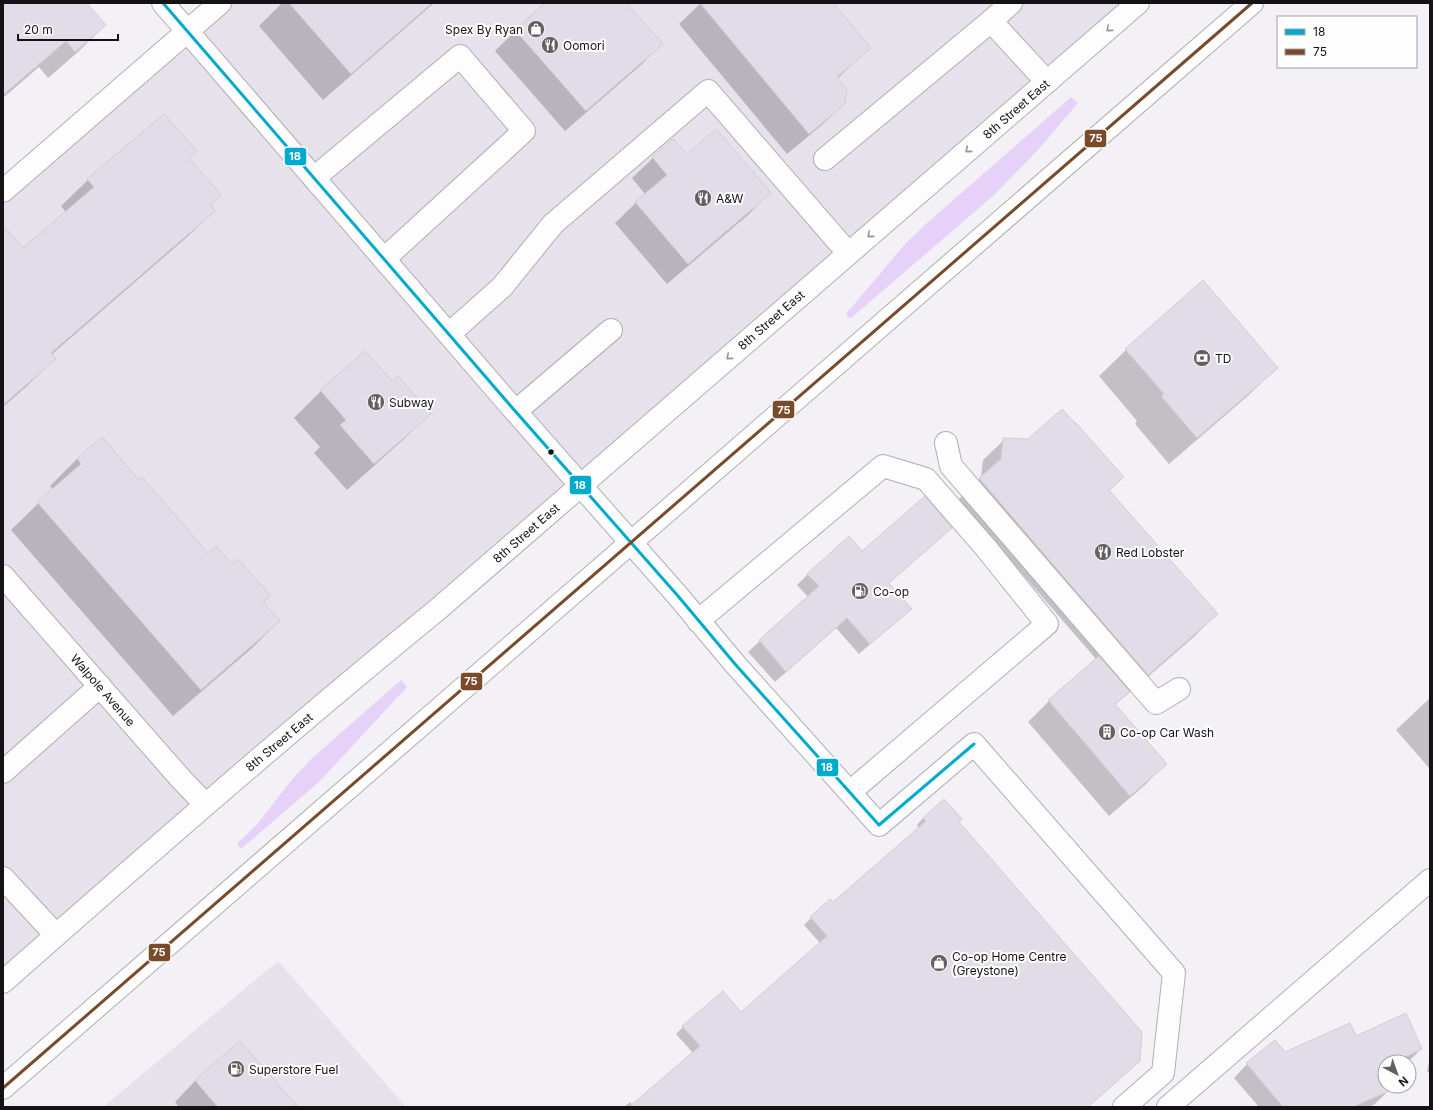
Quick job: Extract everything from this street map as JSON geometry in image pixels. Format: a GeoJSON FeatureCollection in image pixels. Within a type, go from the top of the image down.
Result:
{"type":"FeatureCollection","features":[{"type":"Feature","properties":{"kind":"main road"},"geometry":{"type":"LineString","coordinates":[[163,3],[735,664],[879,825],[974,744],[1174,973],[1163,1073],[1124,1107]]}},
{"type":"Feature","properties":{"kind":"main road"},"geometry":{"type":"LineString","coordinates":[[3,191],[220,3]]}},
{"type":"Feature","properties":{"kind":"main road"},"geometry":{"type":"LineString","coordinates":[[825,159],[1011,3]]}},
{"type":"Feature","properties":{"kind":"main road","name":"8th Street East"},"geometry":{"type":"LineString","coordinates":[[3,982],[205,804],[437,610],[1138,3]]}},
{"type":"Feature","properties":{"kind":"main road"},"geometry":{"type":"LineString","coordinates":[[3,1088],[1252,3]]}},
{"type":"Feature","properties":{"kind":"main road"},"geometry":{"type":"LineString","coordinates":[[990,21],[1047,82]]}},
{"type":"Feature","properties":{"kind":"main road"},"geometry":{"type":"LineString","coordinates":[[314,178],[460,56],[524,131],[384,259]]}},
{"type":"Feature","properties":{"kind":"main road"},"geometry":{"type":"LineString","coordinates":[[448,334],[502,287],[553,224],[708,91],[848,253]]}},
{"type":"Feature","properties":{"kind":"main road"},"geometry":{"type":"LineString","coordinates":[[516,411],[610,330]]}},
{"type":"Feature","properties":{"kind":"main road"},"geometry":{"type":"LineString","coordinates":[[946,443],[951,466],[1156,703],[1179,689]]}},
{"type":"Feature","properties":{"kind":"main road"},"geometry":{"type":"LineString","coordinates":[[698,621],[883,466],[926,479],[931,484],[986,548],[1047,624],[850,792]]}},
{"type":"Feature","properties":{"kind":"main road","name":"Walpole Avenue"},"geometry":{"type":"LineString","coordinates":[[3,576],[205,804]]}},
{"type":"Feature","properties":{"kind":"main road"},"geometry":{"type":"LineString","coordinates":[[3,772],[100,686]]}},
{"type":"Feature","properties":{"kind":"main road"},"geometry":{"type":"LineString","coordinates":[[3,878],[56,936]]}},
{"type":"Feature","properties":{"kind":"main road"},"geometry":{"type":"LineString","coordinates":[[1168,1107],[1430,880]]}},
{"type":"Feature","properties":{"kind":"shaded area"},"geometry":{"type":"Polygon","coordinates":[[[220,3],[1138,3],[3,982],[3,191],[220,3]]]}},
{"type":"Feature","properties":{"kind":"shaded area"},"geometry":{"type":"Polygon","coordinates":[[[1071,97],[1078,103],[1037,151],[993,196],[850,319],[846,314],[905,244],[1071,97]]]}},
{"type":"Feature","properties":{"kind":"shaded area"},"geometry":{"type":"Polygon","coordinates":[[[401,680],[407,687],[319,782],[241,849],[237,844],[259,822],[289,783],[310,760],[401,680]]]}},
{"type":"Feature","properties":{"kind":"shaded area"},"geometry":{"type":"Polygon","coordinates":[[[278,961],[406,1107],[103,1107],[278,961]]]}},
{"type":"Feature","properties":{"kind":"building"},"geometry":{"type":"Polygon","coordinates":[[[3,3],[87,3],[106,25],[75,52],[66,41],[3,95],[3,3]]]}},
{"type":"Feature","properties":{"kind":"building"},"geometry":{"type":"Polygon","coordinates":[[[289,3],[432,3],[351,74],[289,3]]]}},
{"type":"Feature","properties":{"kind":"building"},"geometry":{"type":"Polygon","coordinates":[[[545,3],[626,3],[663,44],[586,111],[515,30],[545,3]]]}},
{"type":"Feature","properties":{"kind":"building"},"geometry":{"type":"Polygon","coordinates":[[[700,3],[833,3],[871,48],[837,77],[847,90],[845,104],[809,134],[700,3]]]}},
{"type":"Feature","properties":{"kind":"building"},"geometry":{"type":"Polygon","coordinates":[[[164,114],[197,151],[189,158],[221,195],[211,205],[215,211],[51,353],[56,359],[3,405],[3,225],[23,248],[94,187],[87,179],[164,114]]]}},
{"type":"Feature","properties":{"kind":"building","name":"A&W"},"geometry":{"type":"Polygon","coordinates":[[[716,129],[771,193],[688,264],[635,202],[667,175],[652,157],[673,139],[687,154],[716,129]]]}},
{"type":"Feature","properties":{"kind":"building","name":"TD"},"geometry":{"type":"Polygon","coordinates":[[[1203,280],[1278,368],[1197,438],[1161,396],[1164,394],[1125,349],[1203,280]]]}},
{"type":"Feature","properties":{"kind":"building","name":"Subway"},"geometry":{"type":"Polygon","coordinates":[[[365,351],[392,381],[398,376],[431,414],[374,464],[340,425],[346,420],[320,390],[365,351]]]}},
{"type":"Feature","properties":{"kind":"building","name":"Red Lobster"},"geometry":{"type":"Polygon","coordinates":[[[1062,409],[1124,477],[1109,490],[1218,614],[1148,675],[979,478],[1001,459],[1003,438],[1028,439],[1062,409]]]}},
{"type":"Feature","properties":{"kind":"building"},"geometry":{"type":"Polygon","coordinates":[[[102,437],[139,480],[142,477],[208,553],[216,546],[232,564],[238,559],[271,596],[263,602],[280,621],[201,690],[37,502],[81,464],[77,458],[102,437]]]}},
{"type":"Feature","properties":{"kind":"building"},"geometry":{"type":"Polygon","coordinates":[[[925,496],[952,528],[889,583],[912,609],[870,644],[847,618],[786,672],[759,640],[819,586],[807,574],[849,536],[862,551],[925,496]]]}},
{"type":"Feature","properties":{"kind":"building","name":"Co-op Car Wash"},"geometry":{"type":"Polygon","coordinates":[[[1099,656],[1130,692],[1115,704],[1167,764],[1130,796],[1048,700],[1099,656]]]}},
{"type":"Feature","properties":{"kind":"building","name":"Co-op Home Centre (Greystone)"},"geometry":{"type":"Polygon","coordinates":[[[944,799],[962,819],[959,822],[1142,1032],[1140,1061],[1088,1107],[629,1107],[700,1046],[682,1026],[723,991],[741,1012],[827,936],[810,917],[830,899],[833,902],[926,821],[923,818],[944,799]]]}},
{"type":"Feature","properties":{"kind":"building"},"geometry":{"type":"Polygon","coordinates":[[[1406,1013],[1422,1049],[1411,1054],[1377,1054],[1377,1094],[1382,1094],[1353,1107],[1283,1107],[1246,1063],[1275,1040],[1285,1052],[1350,1023],[1356,1036],[1406,1013]]]}},
{"type":"Feature","properties":{"kind":"building","name":"Superstore Fuel"},"geometry":{"type":"Polygon","coordinates":[[[240,1041],[298,1107],[218,1107],[209,1097],[195,1080],[240,1041]]]}},
{"type":"Feature","properties":{"kind":"transit line","name":"18"},"geometry":{"type":"LineString","coordinates":[[163,3],[509,404],[678,596],[735,664],[879,825],[974,744]]}},
{"type":"Feature","properties":{"kind":"transit line","name":"75"},"geometry":{"type":"LineString","coordinates":[[3,1088],[1252,3]]}},
{"type":"Feature","properties":{"kind":"place","name":"Spex By Ryan"},"geometry":{"type":"Point","coordinates":[536,29]}},
{"type":"Feature","properties":{"kind":"place","name":"Oomori"},"geometry":{"type":"Point","coordinates":[550,45]}},
{"type":"Feature","properties":{"kind":"place","name":"A&W"},"geometry":{"type":"Point","coordinates":[703,198]}},
{"type":"Feature","properties":{"kind":"place","name":"TD"},"geometry":{"type":"Point","coordinates":[1202,358]}},
{"type":"Feature","properties":{"kind":"place","name":"Subway"},"geometry":{"type":"Point","coordinates":[376,402]}},
{"type":"Feature","properties":{"kind":"place","name":"Red Lobster"},"geometry":{"type":"Point","coordinates":[1103,552]}},
{"type":"Feature","properties":{"kind":"place","name":"Co-op"},"geometry":{"type":"Point","coordinates":[860,591]}},
{"type":"Feature","properties":{"kind":"place","name":"Co-op Car Wash"},"geometry":{"type":"Point","coordinates":[1107,732]}},
{"type":"Feature","properties":{"kind":"place","name":"Co-op Home Centre (Greystone)"},"geometry":{"type":"Point","coordinates":[939,963]}},
{"type":"Feature","properties":{"kind":"place","name":"Superstore Fuel"},"geometry":{"type":"Point","coordinates":[236,1069]}}]}
